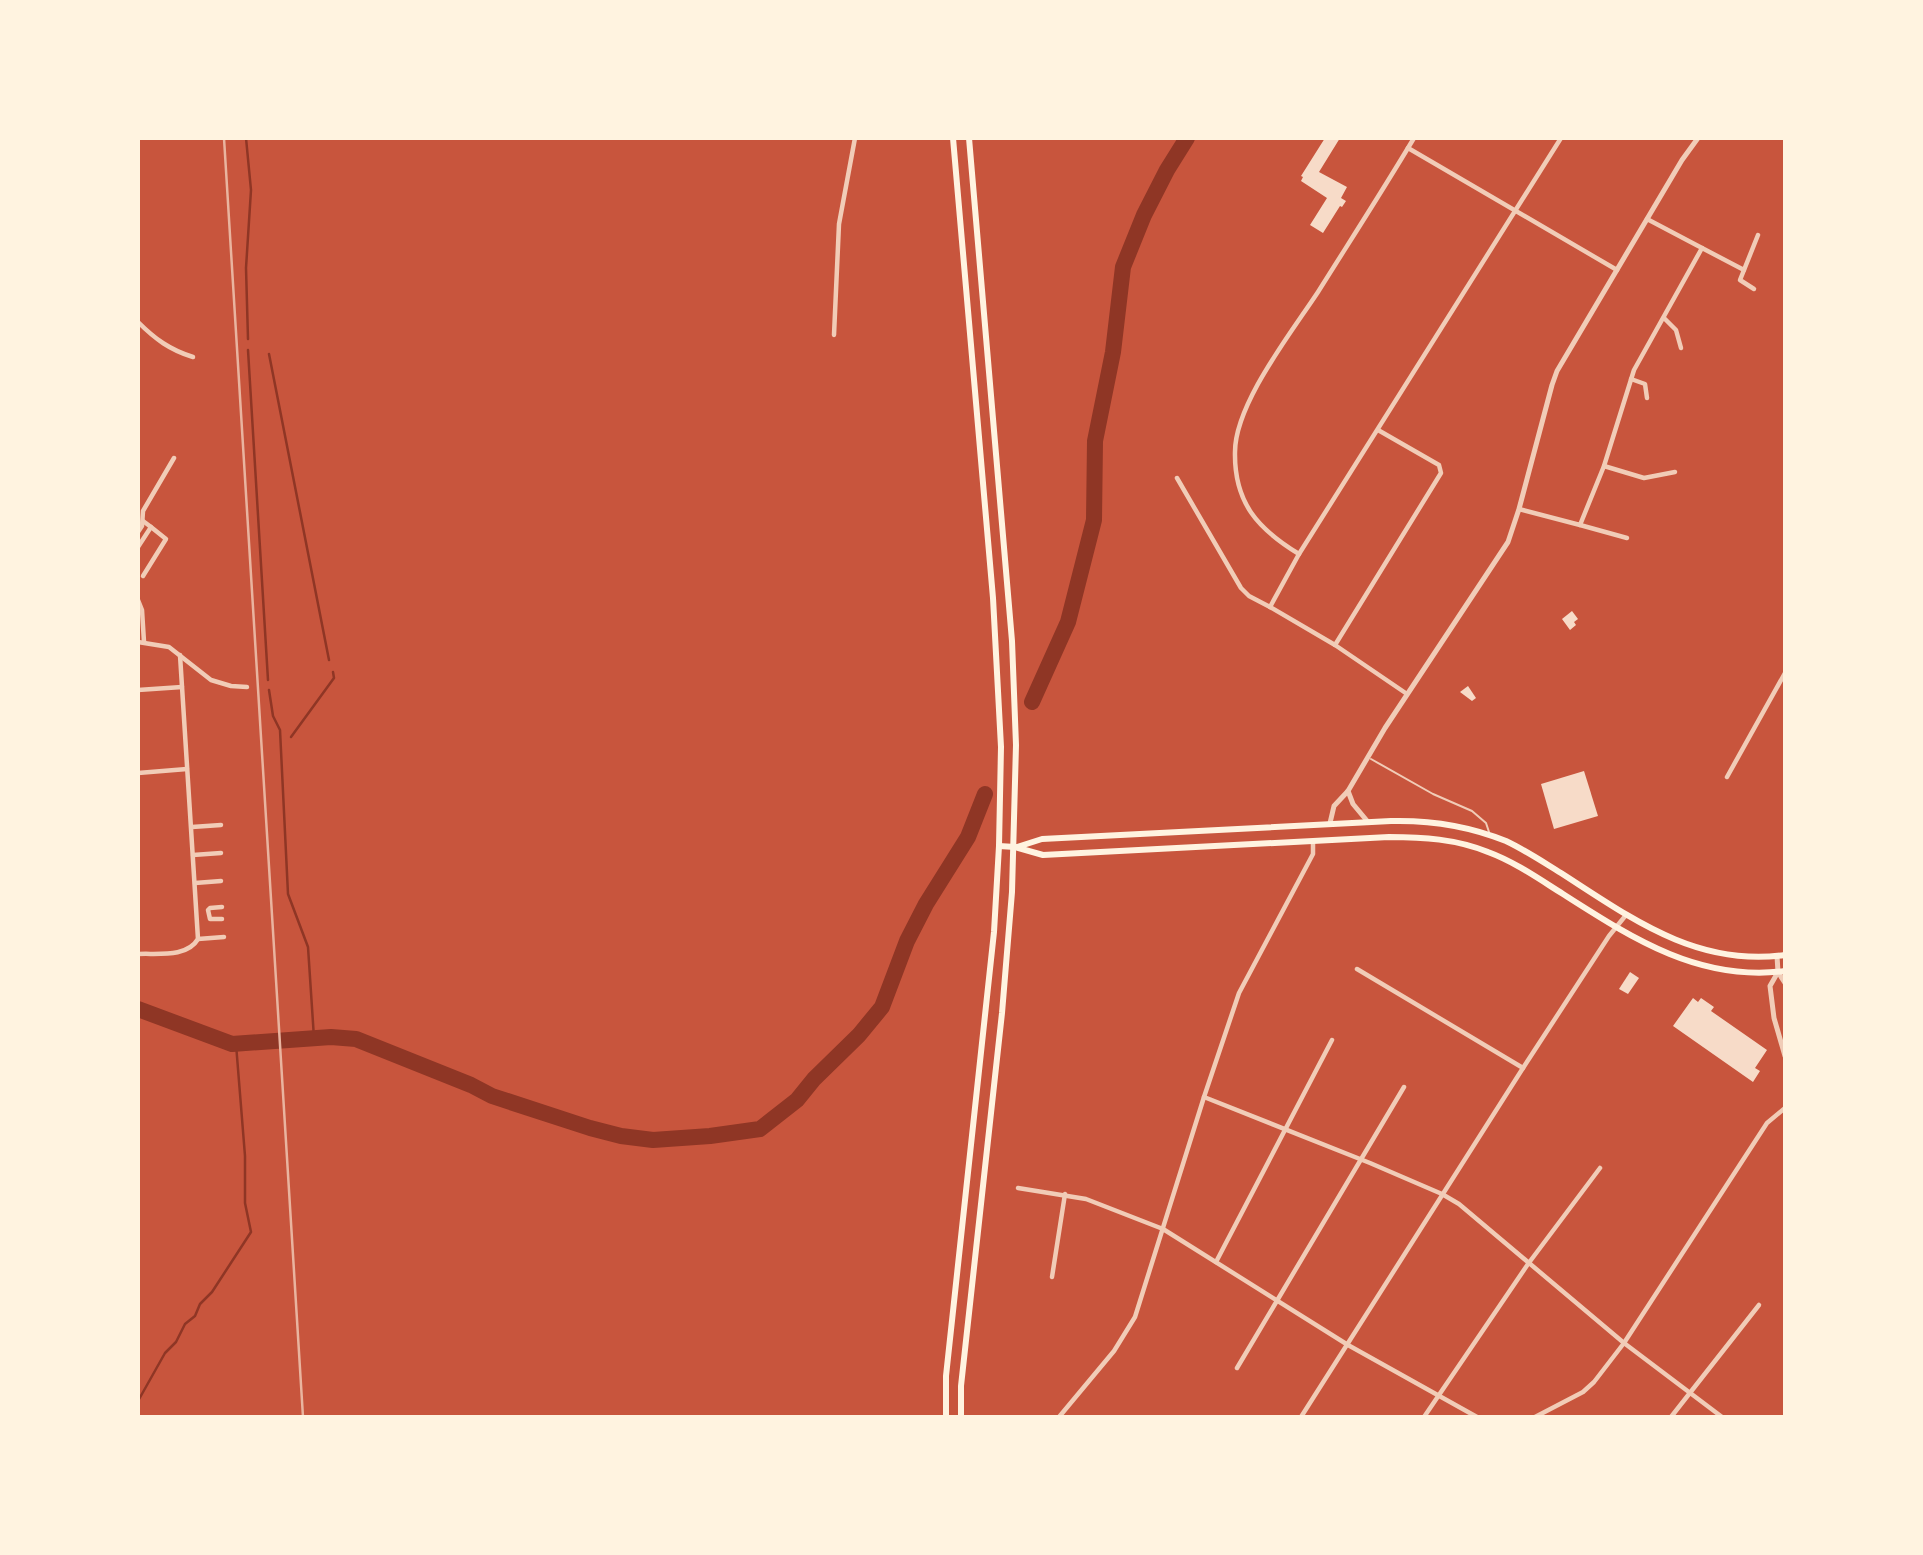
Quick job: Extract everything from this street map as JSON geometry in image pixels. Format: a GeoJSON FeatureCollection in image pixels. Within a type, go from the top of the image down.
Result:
{"type":"FeatureCollection","features":[{"type":"Feature","properties":{"kind":"main road"},"geometry":{"type":"LineString","coordinates":[[946,1417],[946,1376],[992,945],[999,846],[1001,747],[996,642],[953,138]]}},
{"type":"Feature","properties":{"kind":"main road"},"geometry":{"type":"LineString","coordinates":[[961,1417],[961,1386],[1002,1013],[1015,847],[1016,711],[969,138]]}},
{"type":"Feature","properties":{"kind":"main road"},"geometry":{"type":"LineString","coordinates":[[961,222],[962,215],[969,212],[975,216],[976,221]]}},
{"type":"Feature","properties":{"kind":"main road"},"geometry":{"type":"LineString","coordinates":[[996,642],[1012,641]]}},
{"type":"Feature","properties":{"kind":"main road"},"geometry":{"type":"LineString","coordinates":[[1015,847],[1042,839],[1331,823],[1433,822],[1491,836],[1518,848],[1626,915],[1679,942],[1733,955],[1781,956]]}},
{"type":"Feature","properties":{"kind":"main road"},"geometry":{"type":"LineString","coordinates":[[1168,832],[1170,848]]}},
{"type":"Feature","properties":{"kind":"main road"},"geometry":{"type":"LineString","coordinates":[[999,846],[1015,847],[1043,855],[1415,836],[1445,839],[1487,851],[1518,866],[1615,927],[1660,951],[1695,963],[1732,971],[1781,971]]}},
{"type":"Feature","properties":{"kind":"main road"},"geometry":{"type":"LineString","coordinates":[[1487,851],[1491,836]]}},
{"type":"Feature","properties":{"kind":"main road"},"geometry":{"type":"LineString","coordinates":[[1732,971],[1733,955]]}},
{"type":"Feature","properties":{"kind":"street"},"geometry":{"type":"LineString","coordinates":[[834,335],[839,224],[855,138]]}},
{"type":"Feature","properties":{"kind":"street"},"geometry":{"type":"LineString","coordinates":[[1299,554],[1273,538],[1259,525],[1240,490],[1234,450],[1238,425],[1266,373],[1415,138]]}},
{"type":"Feature","properties":{"kind":"street"},"geometry":{"type":"LineString","coordinates":[[1270,607],[1299,554],[1561,138]]}},
{"type":"Feature","properties":{"kind":"street"},"geometry":{"type":"LineString","coordinates":[[1331,823],[1334,806],[1348,791],[1407,694],[1503,549],[1519,509],[1555,377],[1682,160],[1698,138]]}},
{"type":"Feature","properties":{"kind":"street"},"geometry":{"type":"LineString","coordinates":[[1408,148],[1617,270]]}},
{"type":"Feature","properties":{"kind":"street"},"geometry":{"type":"LineString","coordinates":[[1647,219],[1744,270]]}},
{"type":"Feature","properties":{"kind":"street"},"geometry":{"type":"LineString","coordinates":[[1754,289],[1740,280],[1758,235]]}},
{"type":"Feature","properties":{"kind":"street"},"geometry":{"type":"LineString","coordinates":[[1580,526],[1604,466],[1631,379],[1702,248]]}},
{"type":"Feature","properties":{"kind":"street"},"geometry":{"type":"LineString","coordinates":[[1664,318],[1676,330],[1681,348]]}},
{"type":"Feature","properties":{"kind":"street"},"geometry":{"type":"LineString","coordinates":[[138,321],[158,341],[174,351],[193,357]]}},
{"type":"Feature","properties":{"kind":"street"},"geometry":{"type":"LineString","coordinates":[[1631,379],[1645,384],[1647,398]]}},
{"type":"Feature","properties":{"kind":"street"},"geometry":{"type":"LineString","coordinates":[[1335,645],[1441,473],[1439,464],[1378,430]]}},
{"type":"Feature","properties":{"kind":"street"},"geometry":{"type":"LineString","coordinates":[[138,532],[142,518],[174,458]]}},
{"type":"Feature","properties":{"kind":"street"},"geometry":{"type":"LineString","coordinates":[[1604,466],[1644,478],[1675,472]]}},
{"type":"Feature","properties":{"kind":"street"},"geometry":{"type":"LineString","coordinates":[[1177,478],[1241,588],[1250,596],[1335,645],[1407,694]]}},
{"type":"Feature","properties":{"kind":"street"},"geometry":{"type":"LineString","coordinates":[[1519,509],[1627,538]]}},
{"type":"Feature","properties":{"kind":"street"},"geometry":{"type":"LineString","coordinates":[[142,518],[166,539],[143,576]]}},
{"type":"Feature","properties":{"kind":"street"},"geometry":{"type":"LineString","coordinates":[[138,547],[151,527]]}},
{"type":"Feature","properties":{"kind":"street"},"geometry":{"type":"LineString","coordinates":[[138,600],[142,610],[141,642],[169,647],[216,682],[247,687]]}},
{"type":"Feature","properties":{"kind":"street"},"geometry":{"type":"LineString","coordinates":[[138,954],[184,951],[192,948],[198,939],[180,655]]}},
{"type":"Feature","properties":{"kind":"street"},"geometry":{"type":"LineString","coordinates":[[1727,777],[1785,673]]}},
{"type":"Feature","properties":{"kind":"street"},"geometry":{"type":"LineString","coordinates":[[138,690],[182,687]]}},
{"type":"Feature","properties":{"kind":"street"},"geometry":{"type":"LineString","coordinates":[[138,774],[187,769]]}},
{"type":"Feature","properties":{"kind":"street"},"geometry":{"type":"LineString","coordinates":[[1348,791],[1353,804],[1368,822]]}},
{"type":"Feature","properties":{"kind":"street"},"geometry":{"type":"LineString","coordinates":[[192,827],[220,825]]}},
{"type":"Feature","properties":{"kind":"street"},"geometry":{"type":"LineString","coordinates":[[1059,1417],[1114,1351],[1132,1324],[1143,1297],[1239,993],[1312,854],[1313,841]]}},
{"type":"Feature","properties":{"kind":"street"},"geometry":{"type":"LineString","coordinates":[[193,855],[221,853]]}},
{"type":"Feature","properties":{"kind":"street"},"geometry":{"type":"LineString","coordinates":[[195,883],[221,881]]}},
{"type":"Feature","properties":{"kind":"street"},"geometry":{"type":"LineString","coordinates":[[197,912],[208,912],[210,908],[222,907]]}},
{"type":"Feature","properties":{"kind":"street"},"geometry":{"type":"LineString","coordinates":[[208,912],[210,919],[222,919]]}},
{"type":"Feature","properties":{"kind":"street"},"geometry":{"type":"LineString","coordinates":[[1301,1417],[1523,1068],[1615,927],[1626,915]]}},
{"type":"Feature","properties":{"kind":"street"},"geometry":{"type":"LineString","coordinates":[[198,939],[224,937]]}},
{"type":"Feature","properties":{"kind":"street"},"geometry":{"type":"LineString","coordinates":[[1781,956],[1781,971],[1785,983]]}},
{"type":"Feature","properties":{"kind":"street"},"geometry":{"type":"LineString","coordinates":[[1357,969],[1523,1068]]}},
{"type":"Feature","properties":{"kind":"street"},"geometry":{"type":"LineString","coordinates":[[1781,971],[1770,986],[1774,1018],[1785,1056]]}},
{"type":"Feature","properties":{"kind":"street"},"geometry":{"type":"LineString","coordinates":[[1216,1262],[1332,1040]]}},
{"type":"Feature","properties":{"kind":"street"},"geometry":{"type":"LineString","coordinates":[[1237,1368],[1405,1087]]}},
{"type":"Feature","properties":{"kind":"street"},"geometry":{"type":"LineString","coordinates":[[1204,1097],[1442,1194],[1468,1211],[1624,1343],[1722,1417]]}},
{"type":"Feature","properties":{"kind":"street"},"geometry":{"type":"LineString","coordinates":[[1535,1417],[1587,1388],[1624,1343],[1767,1123],[1785,1108]]}},
{"type":"Feature","properties":{"kind":"street"},"geometry":{"type":"LineString","coordinates":[[1424,1417],[1528,1264],[1600,1168]]}},
{"type":"Feature","properties":{"kind":"street"},"geometry":{"type":"LineString","coordinates":[[1018,1188],[1086,1199],[1163,1229],[1348,1345],[1477,1417]]}},
{"type":"Feature","properties":{"kind":"street"},"geometry":{"type":"LineString","coordinates":[[1052,1277],[1065,1194]]}},
{"type":"Feature","properties":{"kind":"street"},"geometry":{"type":"LineString","coordinates":[[1671,1417],[1759,1305]]}},
{"type":"Feature","properties":{"kind":"lane"},"geometry":{"type":"LineString","coordinates":[[1368,757],[1480,817],[1491,836]]}},
{"type":"Feature","properties":{"kind":"lane"},"geometry":{"type":"LineString","coordinates":[[1331,823],[1335,840]]}},
{"type":"Feature","properties":{"kind":"building"},"geometry":{"type":"Polygon","coordinates":[[[1325,138],[1340,138],[1319,172],[1347,187],[1341,198],[1346,201],[1323,233],[1310,225],[1327,198],[1301,181],[1301,176],[1325,138]]]}},
{"type":"Feature","properties":{"kind":"building"},"geometry":{"type":"Polygon","coordinates":[[[1572,611],[1578,619],[1570,630],[1562,619],[1572,611]]]}},
{"type":"Feature","properties":{"kind":"building"},"geometry":{"type":"Polygon","coordinates":[[[1468,686],[1476,698],[1472,701],[1460,692],[1468,686]]]}},
{"type":"Feature","properties":{"kind":"building"},"geometry":{"type":"Polygon","coordinates":[[[1584,771],[1598,816],[1554,829],[1541,784],[1584,771]]]}},
{"type":"Feature","properties":{"kind":"building"},"geometry":{"type":"Polygon","coordinates":[[[1630,972],[1639,978],[1628,994],[1619,989],[1630,972]]]}},
{"type":"Feature","properties":{"kind":"building"},"geometry":{"type":"Polygon","coordinates":[[[1693,998],[1698,1002],[1701,998],[1714,1007],[1711,1011],[1767,1050],[1755,1068],[1760,1071],[1753,1082],[1673,1026],[1693,998]]]}},
{"type":"Feature","properties":{"kind":"waterway"},"geometry":{"type":"LineString","coordinates":[[246,138],[251,190],[246,268],[248,339]]}},
{"type":"Feature","properties":{"kind":"waterway"},"geometry":{"type":"LineString","coordinates":[[1032,702],[1068,622],[1094,520],[1095,441],[1113,352],[1123,267],[1144,215],[1187,138]]}},
{"type":"Feature","properties":{"kind":"waterway"},"geometry":{"type":"LineString","coordinates":[[248,350],[268,680]]}},
{"type":"Feature","properties":{"kind":"waterway"},"geometry":{"type":"LineString","coordinates":[[269,354],[329,660]]}},
{"type":"Feature","properties":{"kind":"waterway"},"geometry":{"type":"LineString","coordinates":[[291,737],[334,678],[333,672]]}},
{"type":"Feature","properties":{"kind":"waterway"},"geometry":{"type":"LineString","coordinates":[[269,690],[273,716],[280,730],[288,894],[308,947],[314,1038]]}},
{"type":"Feature","properties":{"kind":"waterway"},"geometry":{"type":"LineString","coordinates":[[138,1009],[232,1044],[331,1037],[356,1039],[492,1096],[621,1136],[653,1140],[760,1129],[797,1100],[882,1007],[907,941],[926,904],[968,837],[985,794]]}},
{"type":"Feature","properties":{"kind":"waterway"},"geometry":{"type":"LineString","coordinates":[[138,1401],[165,1353],[176,1342],[185,1324],[195,1316],[200,1304],[212,1292],[251,1232],[245,1203],[245,1156],[236,1044]]}},
{"type":"Feature","properties":{"kind":"railway"},"geometry":{"type":"LineString","coordinates":[[224,138],[303,1417]]}}]}
